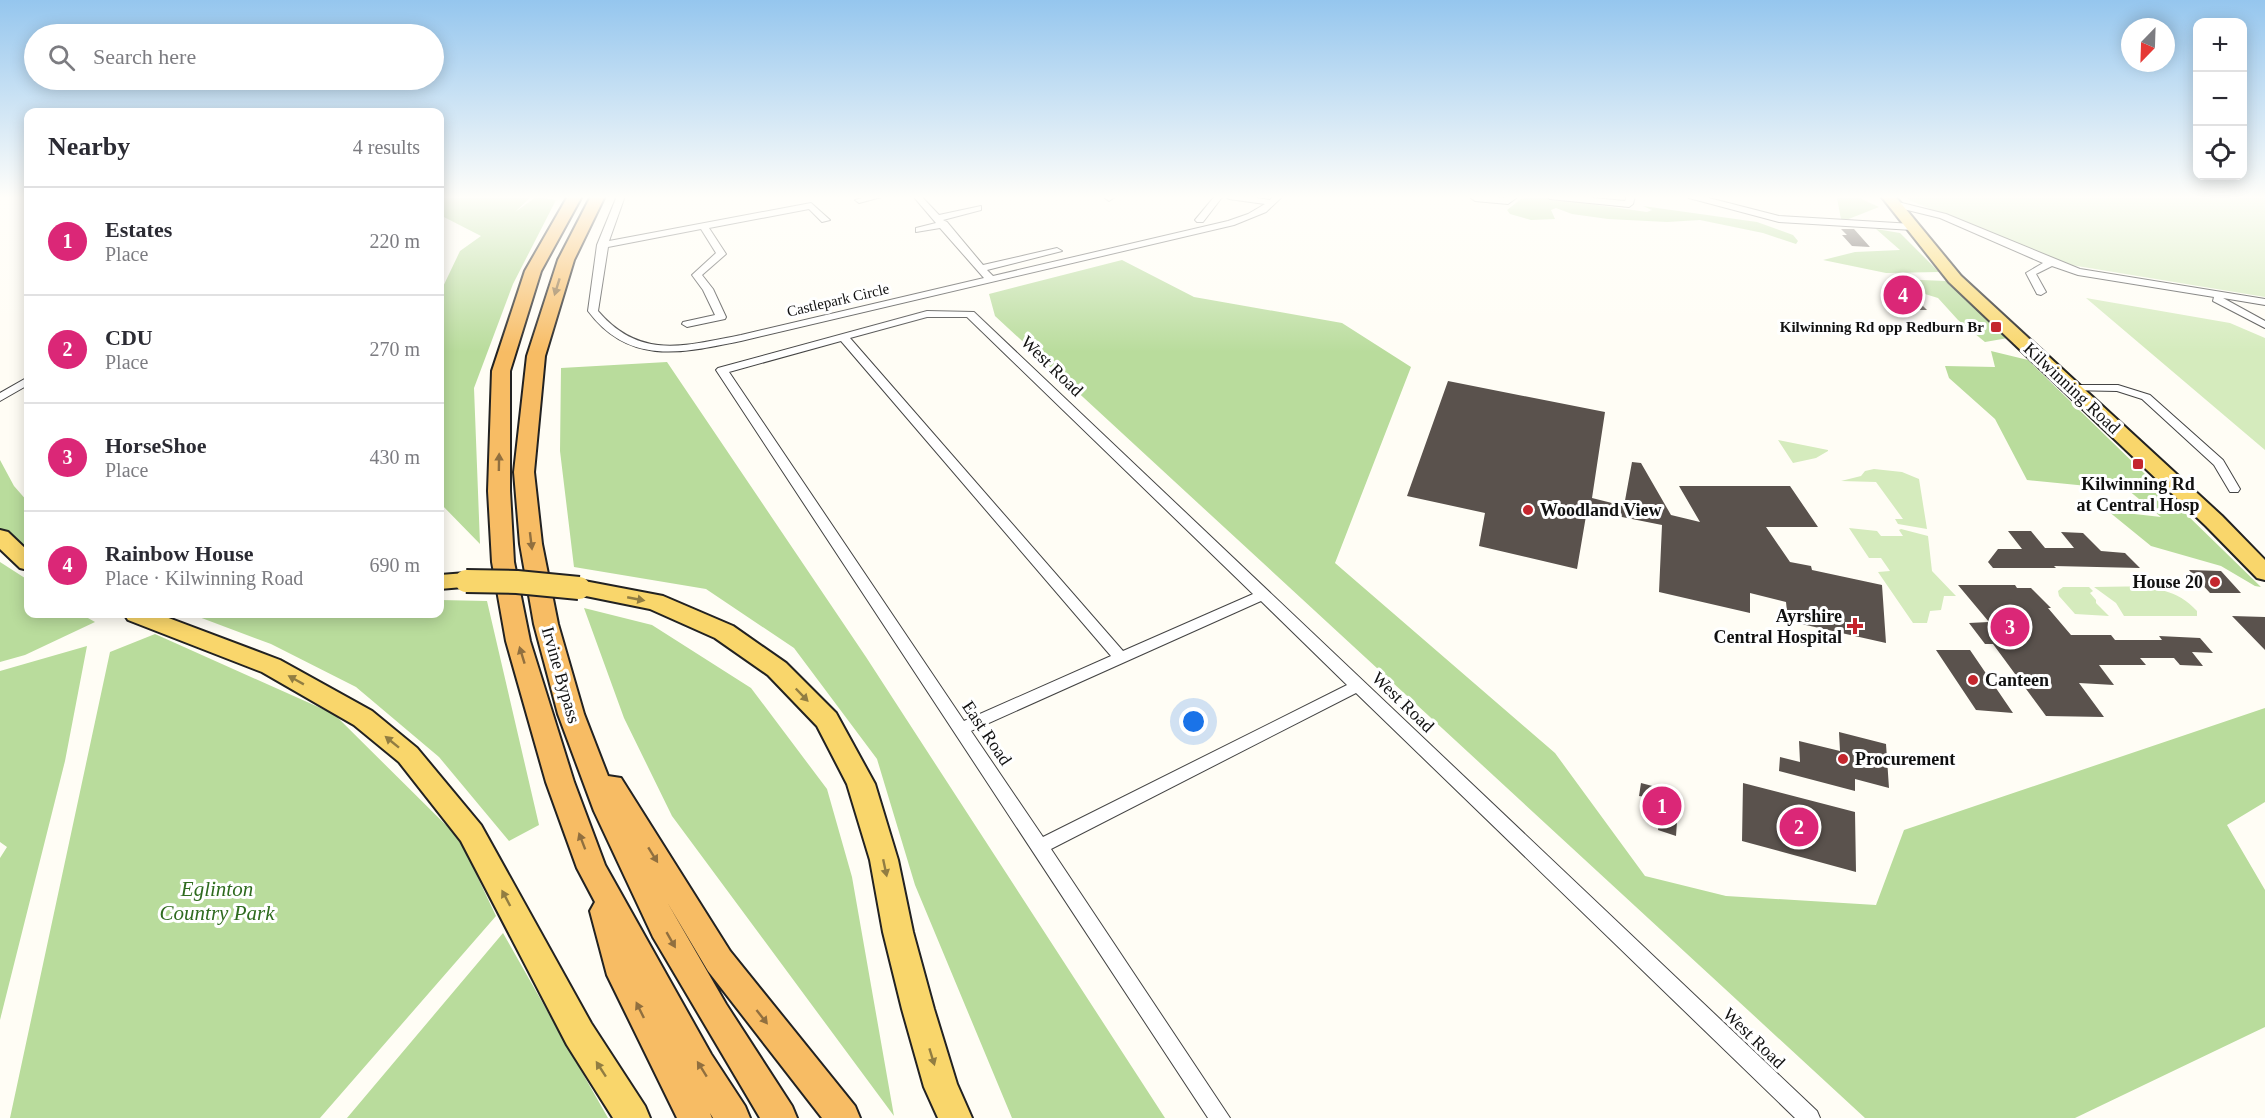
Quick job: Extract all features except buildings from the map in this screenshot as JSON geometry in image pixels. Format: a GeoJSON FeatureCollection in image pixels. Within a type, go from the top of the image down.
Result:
{"type":"FeatureCollection","features":[{"type":"Feature","properties":{"kind":"highway","name":"Irvine Bypass"},"geometry":{"type":"LineString","coordinates":[[545,248],[533,271],[501,371],[499,491],[503,562],[518,642],[560,782],[592,868],[699,1065],[734,1118]]}},
{"type":"Feature","properties":{"kind":"highway","name":"Irvine Bypass"},"geometry":{"type":"LineString","coordinates":[[572,248],[566,260],[536,356],[524,471],[531,544],[544,613],[571,714],[608,811],[664,928],[715,1015],[780,1118]]}},
{"type":"Feature","properties":{"kind":"highway"},"geometry":{"type":"LineString","coordinates":[[571,714],[619,801],[719,961],[843,1118]]}},
{"type":"Feature","properties":{"kind":"highway"},"geometry":{"type":"LineString","coordinates":[[592,868],[623,975],[695,1118]]}},
{"type":"Feature","properties":{"kind":"main road","name":"Kilwinning Road"},"geometry":{"type":"LineString","coordinates":[[1930,248],[1955,279],[2214,521],[2265,573]]}},
{"type":"Feature","properties":{"kind":"main road"},"geometry":{"type":"LineString","coordinates":[[13,547],[24,559]]}},
{"type":"Feature","properties":{"kind":"main road"},"geometry":{"type":"LineString","coordinates":[[444,582],[517,582],[579,588],[655,602],[724,632],[777,669],[827,720],[861,784],[884,860],[898,932],[918,1009],[941,1087],[955,1118]]}},
{"type":"Feature","properties":{"kind":"main road"},"geometry":{"type":"LineString","coordinates":[[146,618],[271,666],[355,714],[408,755],[471,833],[579,1034],[633,1118]]}},
{"type":"Feature","properties":{"kind":"street","name":"Castlepark Circle"},"geometry":{"type":"LineString","coordinates":[[602,248],[593,311],[604,328],[625,340],[649,348],[681,349],[741,338],[1124,248]]}},
{"type":"Feature","properties":{"kind":"street"},"geometry":{"type":"LineString","coordinates":[[687,324],[721,317],[708,290],[697,275],[721,254],[717,248]]}},
{"type":"Feature","properties":{"kind":"street"},"geometry":{"type":"LineString","coordinates":[[964,248],[992,279]]}},
{"type":"Feature","properties":{"kind":"street"},"geometry":{"type":"LineString","coordinates":[[2020,248],[2050,263],[2100,276],[2265,302]]}},
{"type":"Feature","properties":{"kind":"street"},"geometry":{"type":"LineString","coordinates":[[981,268],[1057,251]]}},
{"type":"Feature","properties":{"kind":"street"},"geometry":{"type":"LineString","coordinates":[[2041,292],[2031,273],[2050,263]]}},
{"type":"Feature","properties":{"kind":"street"},"geometry":{"type":"LineString","coordinates":[[2206,293],[2265,325]]}},
{"type":"Feature","properties":{"kind":"street","name":"West Road"},"geometry":{"type":"LineString","coordinates":[[843,337],[927,314],[970,314],[1810,1118]]}},
{"type":"Feature","properties":{"kind":"street"},"geometry":{"type":"LineString","coordinates":[[843,337],[1121,658]]}},
{"type":"Feature","properties":{"kind":"street","name":"East Road"},"geometry":{"type":"LineString","coordinates":[[843,337],[722,370],[1220,1118]]}},
{"type":"Feature","properties":{"kind":"street"},"geometry":{"type":"LineString","coordinates":[[0,398],[24,383]]}},
{"type":"Feature","properties":{"kind":"street"},"geometry":{"type":"LineString","coordinates":[[2071,388],[2118,388],[2146,397],[2219,463],[2234,489]]}},
{"type":"Feature","properties":{"kind":"street"},"geometry":{"type":"LineString","coordinates":[[961,729],[1263,595]]}},
{"type":"Feature","properties":{"kind":"street"},"geometry":{"type":"LineString","coordinates":[[1039,847],[1358,686]]}},
{"type":"Feature","properties":{"kind":"green space"},"geometry":{"type":"Polygon","coordinates":[[[464,248],[531,248],[513,284],[474,388],[480,544],[444,507],[444,285],[460,251],[464,248]]]}},
{"type":"Feature","properties":{"kind":"green space"},"geometry":{"type":"Polygon","coordinates":[[[1898,248],[1915,248],[1939,272],[1886,273],[1823,260],[1855,252],[1900,250],[1898,248]]]}},
{"type":"Feature","properties":{"kind":"green space"},"geometry":{"type":"Polygon","coordinates":[[[2024,248],[2265,248],[2265,297],[2059,263],[2024,248]]]}},
{"type":"Feature","properties":{"kind":"green space"},"geometry":{"type":"Polygon","coordinates":[[[1122,260],[1194,297],[1342,323],[1411,367],[1335,563],[1555,753],[1645,876],[1726,896],[1876,905],[1904,830],[2265,708],[2265,802],[2227,825],[2265,890],[2265,1027],[2075,1118],[1865,1118],[995,316],[989,294],[1122,260]]]}},
{"type":"Feature","properties":{"kind":"green space"},"geometry":{"type":"Polygon","coordinates":[[[1896,279],[1946,281],[2008,338],[1985,342],[1958,320],[1938,298],[1886,282],[1896,279]]]}},
{"type":"Feature","properties":{"kind":"green space"},"geometry":{"type":"Polygon","coordinates":[[[2086,298],[2230,323],[2265,338],[2265,450],[2086,298]]]}},
{"type":"Feature","properties":{"kind":"green space"},"geometry":{"type":"Polygon","coordinates":[[[1991,351],[2028,360],[2261,587],[2255,586],[2221,566],[2151,546],[2108,511],[2161,517],[2128,490],[2027,480],[1995,419],[1949,378],[1945,366],[1995,367],[1991,351]]]}},
{"type":"Feature","properties":{"kind":"green space"},"geometry":{"type":"Polygon","coordinates":[[[667,362],[866,657],[1165,1118],[1012,1118],[915,885],[877,759],[794,648],[706,589],[574,567],[560,451],[561,368],[667,362]]]}},
{"type":"Feature","properties":{"kind":"green space"},"geometry":{"type":"Polygon","coordinates":[[[1778,440],[1828,451],[1816,458],[1793,463],[1778,440]]]}},
{"type":"Feature","properties":{"kind":"green space"},"geometry":{"type":"Polygon","coordinates":[[[0,460],[14,486],[24,497],[24,550],[0,537],[0,460]]]}},
{"type":"Feature","properties":{"kind":"green space"},"geometry":{"type":"Polygon","coordinates":[[[1874,469],[1902,472],[1919,479],[1927,529],[1898,524],[1895,519],[1903,519],[1876,482],[1841,481],[1861,476],[1865,471],[1874,469]]]}},
{"type":"Feature","properties":{"kind":"green space"},"geometry":{"type":"Polygon","coordinates":[[[1849,528],[1877,531],[1881,536],[1903,536],[1899,530],[1901,529],[1928,536],[1932,571],[1956,596],[1944,596],[1941,610],[1930,611],[1927,623],[1913,623],[1878,572],[1890,571],[1881,558],[1869,558],[1849,528]]]}},
{"type":"Feature","properties":{"kind":"green space"},"geometry":{"type":"Polygon","coordinates":[[[0,562],[24,577],[24,618],[88,618],[95,622],[25,655],[0,662],[0,562]]]}},
{"type":"Feature","properties":{"kind":"green space"},"geometry":{"type":"Polygon","coordinates":[[[2063,587],[2089,587],[2093,591],[2090,593],[2096,603],[2109,616],[2075,614],[2059,596],[2058,591],[2063,587]]]}},
{"type":"Feature","properties":{"kind":"green space"},"geometry":{"type":"Polygon","coordinates":[[[2094,587],[2136,587],[2162,590],[2186,601],[2197,611],[2197,616],[2124,616],[2116,603],[2094,587]]]}},
{"type":"Feature","properties":{"kind":"green space"},"geometry":{"type":"Polygon","coordinates":[[[444,600],[487,601],[539,825],[509,841],[439,757],[356,687],[271,644],[202,618],[444,618],[444,600]]]}},
{"type":"Feature","properties":{"kind":"green space"},"geometry":{"type":"Polygon","coordinates":[[[584,608],[652,625],[751,688],[827,789],[852,877],[894,1116],[672,816],[624,718],[584,608]]]}},
{"type":"Feature","properties":{"kind":"green space","name":"Eglinton Country Park"},"geometry":{"type":"Polygon","coordinates":[[[155,634],[334,714],[459,838],[496,916],[320,1118],[10,1118],[110,652],[155,634]]]}},
{"type":"Feature","properties":{"kind":"green space"},"geometry":{"type":"Polygon","coordinates":[[[87,646],[65,761],[0,1020],[0,858],[7,847],[0,842],[0,671],[87,646]]]}},
{"type":"Feature","properties":{"kind":"green space"},"geometry":{"type":"Polygon","coordinates":[[[503,933],[608,1118],[347,1118],[503,933]]]}},
{"type":"Feature","properties":{"kind":"place","name":"Rainbow House"},"geometry":{"type":"Point","coordinates":[1903,295]}},
{"type":"Feature","properties":{"kind":"place","name":"Kilwinning Rd opp Redburn Br"},"geometry":{"type":"Point","coordinates":[1996,327]}},
{"type":"Feature","properties":{"kind":"place","name":"Kilwinning Rd at Central Hosp"},"geometry":{"type":"Point","coordinates":[2138,464]}},
{"type":"Feature","properties":{"kind":"place","name":"Woodland View"},"geometry":{"type":"Point","coordinates":[1528,510]}},
{"type":"Feature","properties":{"kind":"place","name":"House 20"},"geometry":{"type":"Point","coordinates":[2215,582]}},
{"type":"Feature","properties":{"kind":"place","name":"Ayrshire Central Hospital"},"geometry":{"type":"Point","coordinates":[1855,626]}},
{"type":"Feature","properties":{"kind":"place","name":"HorseShoe"},"geometry":{"type":"Point","coordinates":[2010,627]}},
{"type":"Feature","properties":{"kind":"place","name":"Canteen"},"geometry":{"type":"Point","coordinates":[1973,680]}},
{"type":"Feature","properties":{"kind":"place","name":"Procurement"},"geometry":{"type":"Point","coordinates":[1843,759]}},
{"type":"Feature","properties":{"kind":"place","name":"Estates"},"geometry":{"type":"Point","coordinates":[1662,806]}},
{"type":"Feature","properties":{"kind":"place","name":"CDU"},"geometry":{"type":"Point","coordinates":[1799,827]}}]}
